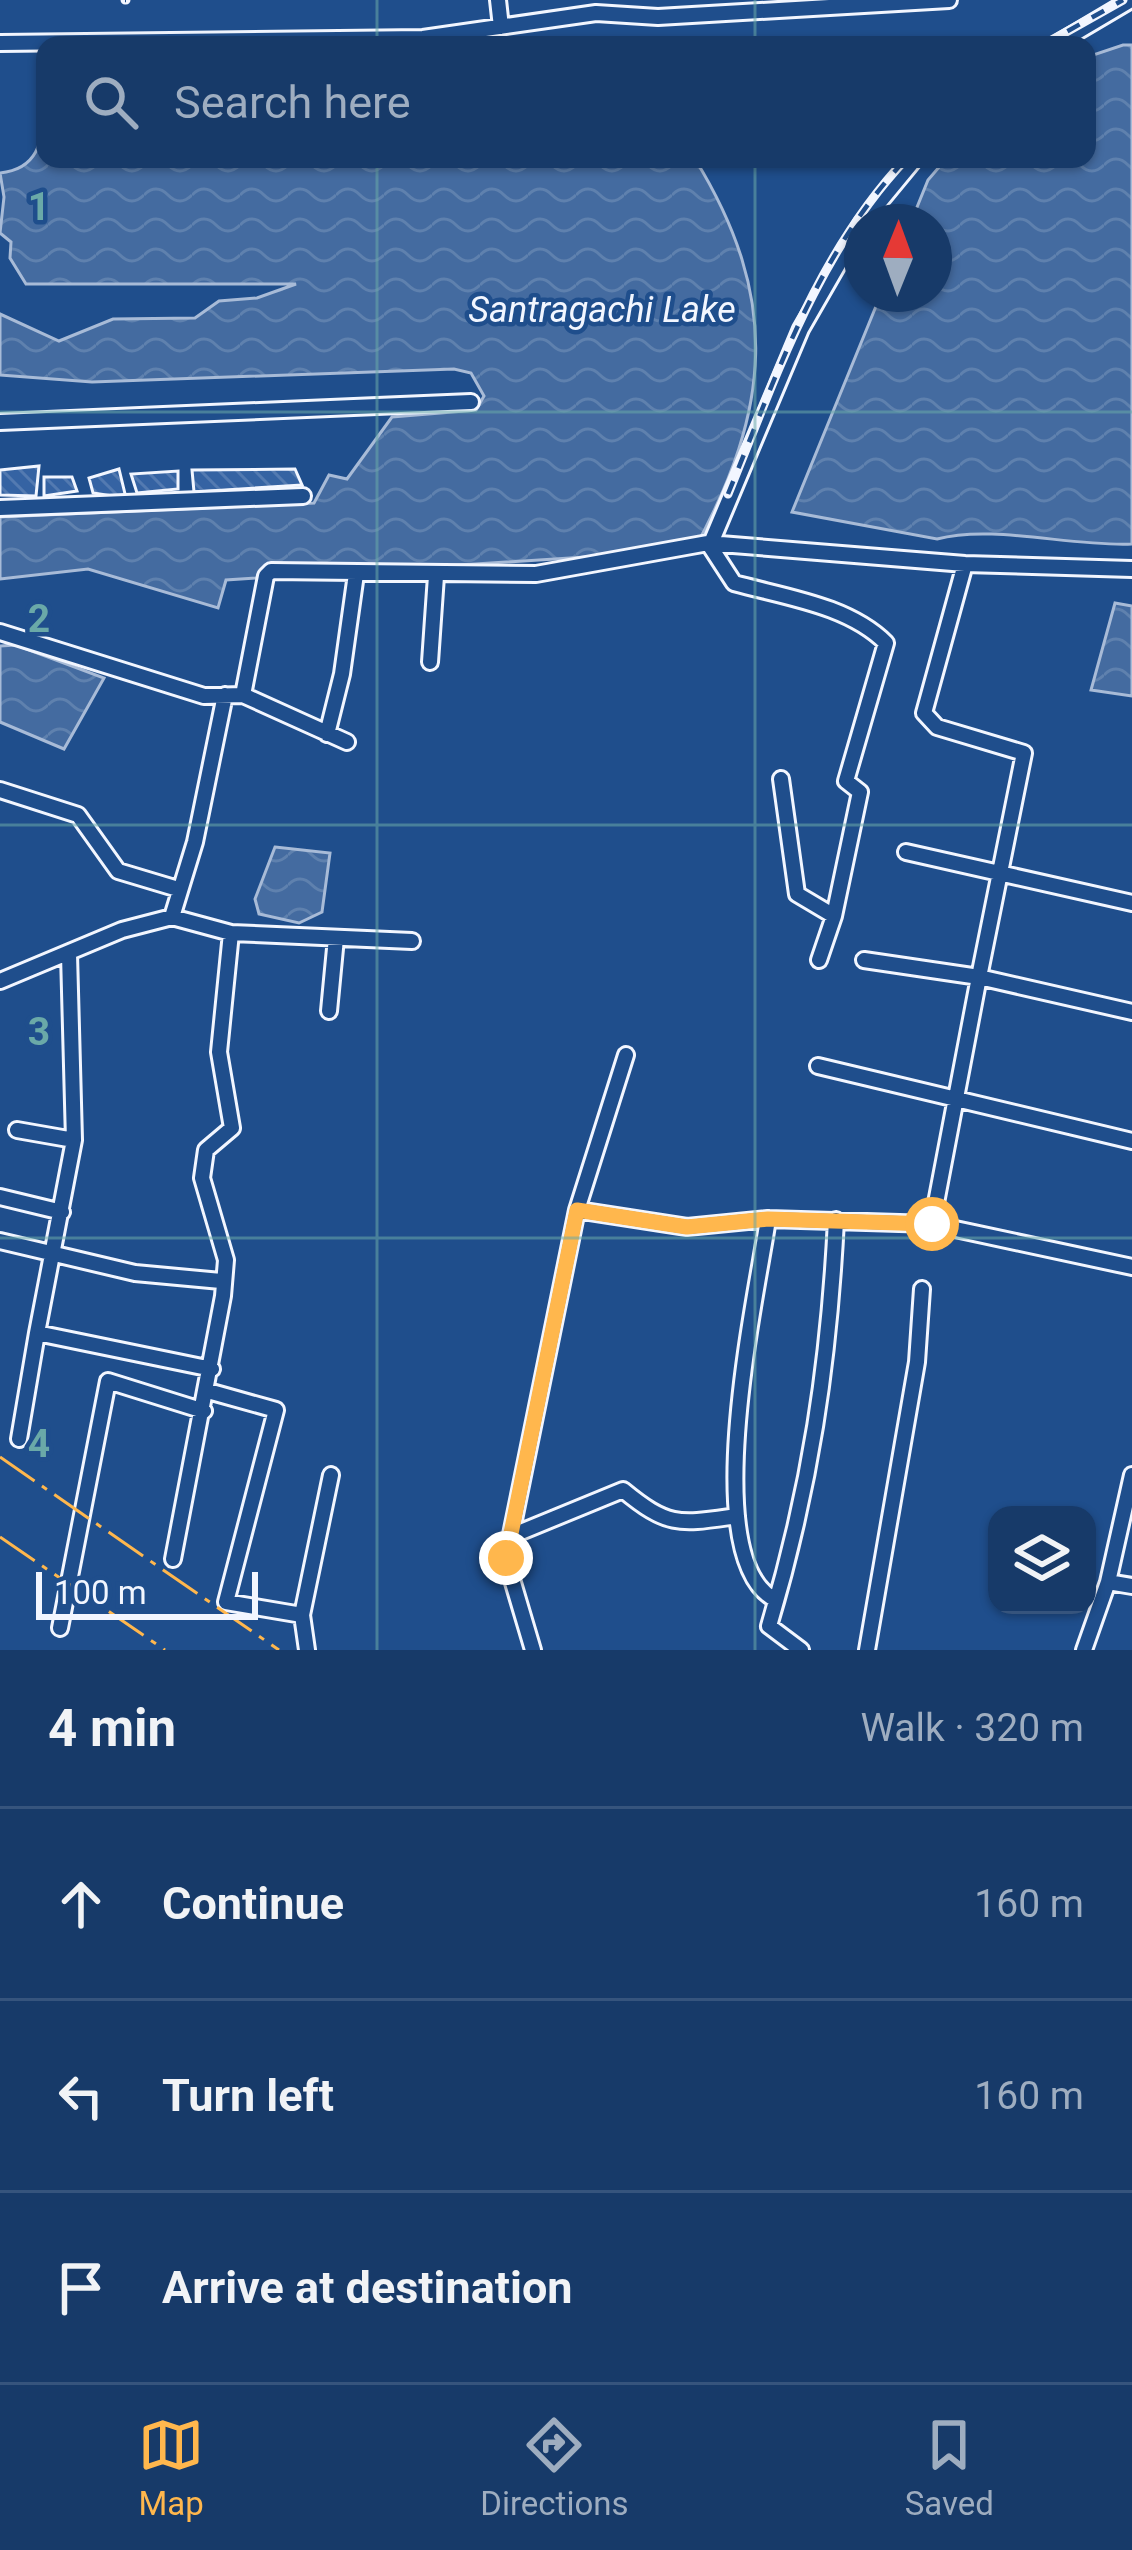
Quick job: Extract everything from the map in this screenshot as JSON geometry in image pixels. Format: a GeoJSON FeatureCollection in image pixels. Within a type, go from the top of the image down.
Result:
{"type":"FeatureCollection","features":[{"type":"Feature","properties":{"kind":"street"},"geometry":{"type":"LineString","coordinates":[[498,0],[501,27]]}},
{"type":"Feature","properties":{"kind":"street"},"geometry":{"type":"LineString","coordinates":[[424,36],[555,20],[950,0]]}},
{"type":"Feature","properties":{"kind":"street"},"geometry":{"type":"LineString","coordinates":[[1070,36],[1131,0]]}},
{"type":"Feature","properties":{"kind":"street"},"geometry":{"type":"LineString","coordinates":[[0,43],[36,43]]}},
{"type":"Feature","properties":{"kind":"street"},"geometry":{"type":"LineString","coordinates":[[877,204],[907,168]]}},
{"type":"Feature","properties":{"kind":"street"},"geometry":{"type":"LineString","coordinates":[[709,543],[801,329],[844,254]]}},
{"type":"Feature","properties":{"kind":"street"},"geometry":{"type":"LineString","coordinates":[[0,422],[470,403]]}},
{"type":"Feature","properties":{"kind":"street"},"geometry":{"type":"LineString","coordinates":[[0,508],[303,496]]}},
{"type":"Feature","properties":{"kind":"street"},"geometry":{"type":"LineString","coordinates":[[709,543],[734,583],[846,616],[868,625],[886,643],[846,781],[860,792],[834,916],[819,960]]}},
{"type":"Feature","properties":{"kind":"street"},"geometry":{"type":"LineString","coordinates":[[243,695],[266,576],[271,571],[536,574],[709,543],[965,564],[1132,568]]}},
{"type":"Feature","properties":{"kind":"street"},"geometry":{"type":"LineString","coordinates":[[932,1224],[1024,753],[937,727],[924,713],[965,564]]}},
{"type":"Feature","properties":{"kind":"street"},"geometry":{"type":"LineString","coordinates":[[327,734],[342,674],[356,574]]}},
{"type":"Feature","properties":{"kind":"street"},"geometry":{"type":"LineString","coordinates":[[430,662],[436,576]]}},
{"type":"Feature","properties":{"kind":"street"},"geometry":{"type":"LineString","coordinates":[[0,632],[204,696],[243,695],[347,742]]}},
{"type":"Feature","properties":{"kind":"street"},"geometry":{"type":"LineString","coordinates":[[172,917],[195,842],[225,695]]}},
{"type":"Feature","properties":{"kind":"street"},"geometry":{"type":"LineString","coordinates":[[781,779],[797,894],[834,916]]}},
{"type":"Feature","properties":{"kind":"street"},"geometry":{"type":"LineString","coordinates":[[0,790],[78,815],[118,871],[178,889]]}},
{"type":"Feature","properties":{"kind":"street"},"geometry":{"type":"LineString","coordinates":[[906,852],[1132,903]]}},
{"type":"Feature","properties":{"kind":"street"},"geometry":{"type":"LineString","coordinates":[[0,981],[148,920],[172,917],[231,933],[412,941]]}},
{"type":"Feature","properties":{"kind":"street"},"geometry":{"type":"LineString","coordinates":[[173,1559],[212,1369],[226,1260],[202,1178],[206,1150],[232,1128],[219,1052],[231,933]]}},
{"type":"Feature","properties":{"kind":"street"},"geometry":{"type":"LineString","coordinates":[[329,1011],[336,938]]}},
{"type":"Feature","properties":{"kind":"street"},"geometry":{"type":"LineString","coordinates":[[19,1439],[74,1140],[68,954]]}},
{"type":"Feature","properties":{"kind":"street"},"geometry":{"type":"LineString","coordinates":[[864,959],[980,977],[1132,1012]]}},
{"type":"Feature","properties":{"kind":"street"},"geometry":{"type":"LineString","coordinates":[[533,1650],[506,1558],[577,1210],[626,1055]]}},
{"type":"Feature","properties":{"kind":"street"},"geometry":{"type":"LineString","coordinates":[[818,1066],[1132,1141]]}},
{"type":"Feature","properties":{"kind":"street"},"geometry":{"type":"LineString","coordinates":[[17,1130],[74,1140]]}},
{"type":"Feature","properties":{"kind":"street"},"geometry":{"type":"LineString","coordinates":[[0,1197],[62,1212]]}},
{"type":"Feature","properties":{"kind":"street"},"geometry":{"type":"LineString","coordinates":[[577,1210],[687,1227],[768,1219],[932,1224],[1132,1267]]}},
{"type":"Feature","properties":{"kind":"street"},"geometry":{"type":"LineString","coordinates":[[768,1219],[738,1423],[737,1516],[745,1563],[761,1592],[776,1600]]}},
{"type":"Feature","properties":{"kind":"street"},"geometry":{"type":"LineString","coordinates":[[801,1650],[769,1625],[813,1462],[832,1312],[836,1220]]}},
{"type":"Feature","properties":{"kind":"street"},"geometry":{"type":"LineString","coordinates":[[0,1241],[135,1273],[221,1281]]}},
{"type":"Feature","properties":{"kind":"street"},"geometry":{"type":"LineString","coordinates":[[867,1650],[917,1362],[922,1289]]}},
{"type":"Feature","properties":{"kind":"street"},"geometry":{"type":"LineString","coordinates":[[38,1333],[212,1369]]}},
{"type":"Feature","properties":{"kind":"street"},"geometry":{"type":"LineString","coordinates":[[60,1628],[108,1381],[204,1412]]}},
{"type":"Feature","properties":{"kind":"street"},"geometry":{"type":"LineString","coordinates":[[208,1390],[276,1410],[226,1602],[302,1615]]}},
{"type":"Feature","properties":{"kind":"street"},"geometry":{"type":"LineString","coordinates":[[307,1650],[302,1615],[331,1474]]}},
{"type":"Feature","properties":{"kind":"street"},"geometry":{"type":"LineString","coordinates":[[1084,1650],[1108,1582],[1132,1475]]}},
{"type":"Feature","properties":{"kind":"street"},"geometry":{"type":"LineString","coordinates":[[511,1536],[623,1490],[655,1516],[678,1525],[737,1516]]}},
{"type":"Feature","properties":{"kind":"street"},"geometry":{"type":"LineString","coordinates":[[1108,1582],[1132,1586]]}},
{"type":"Feature","properties":{"kind":"water"},"geometry":{"type":"Polygon","coordinates":[[[1132,45],[1132,544],[983,534],[937,539],[792,512],[874,312],[952,312],[952,204],[918,204],[938,168],[1096,168],[1096,54],[1132,45]]]}},
{"type":"Feature","properties":{"kind":"water","name":"Santragachi Lake"},"geometry":{"type":"Polygon","coordinates":[[[36,152],[36,168],[700,168],[742,259],[753,307],[756,354],[739,449],[694,550],[226,580],[218,608],[88,569],[0,579],[0,517],[314,503],[329,475],[347,479],[392,417],[476,410],[484,396],[471,373],[454,369],[92,382],[0,375],[0,314],[59,341],[113,319],[195,318],[219,301],[257,298],[296,284],[26,284],[10,258],[11,242],[0,233],[4,197],[0,173],[30,160],[36,152]]]}},
{"type":"Feature","properties":{"kind":"water"},"geometry":{"type":"Polygon","coordinates":[[[1115,603],[1132,606],[1132,696],[1091,690],[1115,603]]]}},
{"type":"Feature","properties":{"kind":"water"},"geometry":{"type":"Polygon","coordinates":[[[16,645],[104,678],[64,749],[0,722],[0,646],[16,645]]]}},
{"type":"Feature","properties":{"kind":"water"},"geometry":{"type":"Polygon","coordinates":[[[275,847],[330,853],[322,912],[299,923],[259,914],[255,899],[275,847]]]}},
{"type":"Feature","properties":{"kind":"building"},"geometry":{"type":"Polygon","coordinates":[[[39,466],[36,496],[0,495],[0,470],[39,466]]]}},
{"type":"Feature","properties":{"kind":"building"},"geometry":{"type":"Polygon","coordinates":[[[119,469],[126,498],[93,493],[89,478],[119,469]]]}},
{"type":"Feature","properties":{"kind":"building"},"geometry":{"type":"Polygon","coordinates":[[[295,469],[302,485],[194,492],[192,470],[295,469]]]}},
{"type":"Feature","properties":{"kind":"building"},"geometry":{"type":"Polygon","coordinates":[[[178,471],[178,489],[137,493],[131,474],[178,471]]]}},
{"type":"Feature","properties":{"kind":"building"},"geometry":{"type":"Polygon","coordinates":[[[44,477],[72,477],[77,491],[44,496],[44,477]]]}},
{"type":"Feature","properties":{"kind":"railway"},"geometry":{"type":"LineString","coordinates":[[1059,36],[1123,0]]}},
{"type":"Feature","properties":{"kind":"railway"},"geometry":{"type":"LineString","coordinates":[[728,494],[823,275],[898,168]]}},
{"type":"Feature","properties":{"kind":"power"},"geometry":{"type":"LineString","coordinates":[[0,1457],[279,1650]]}},
{"type":"Feature","properties":{"kind":"power"},"geometry":{"type":"LineString","coordinates":[[0,1537],[165,1650]]}},
{"type":"Feature","properties":{"kind":"route"},"geometry":{"type":"LineString","coordinates":[[506,1558],[577,1210],[687,1227],[768,1219],[932,1224]]}}]}
